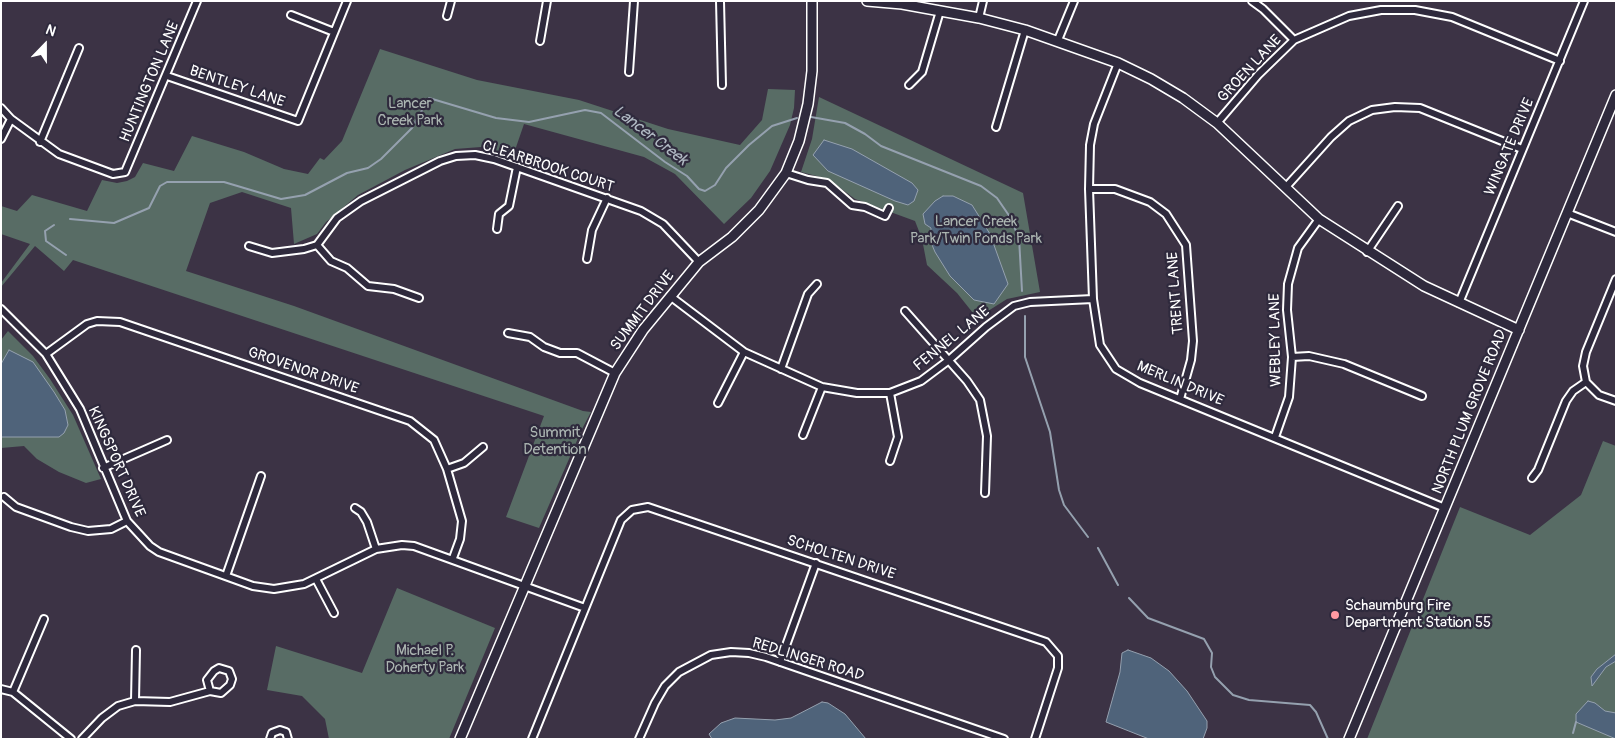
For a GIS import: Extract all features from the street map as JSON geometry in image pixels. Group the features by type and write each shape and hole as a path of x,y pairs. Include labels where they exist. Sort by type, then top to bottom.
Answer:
{"street":[{"name":"HUNTINGTON LANE","path":"40,142 59,154 113,174 126,172 168,76 197,1"},
{"path":"291,15 334,32 347,1"},
{"path":"447,16 451,1"},
{"path":"540,41 547,1"},
{"path":"629,72 634,1"},
{"path":"720,1 722,85"},
{"name":"SUMMIT DRIVE","path":"460,739 615,373 643,330 699,262 732,237 759,210 786,173 799,141 808,104 812,71 812,1"},
{"path":"866,1 902,3 979,18 1025,30 1058,40 1118,63 1151,79 1217,123 1319,219 1367,252 1424,286 1459,304 1519,330"},
{"path":"979,18 983,1"},
{"path":"1058,40 1074,1"},
{"path":"1252,1 1263,9 1294,40"},
{"name":"WINGATE DRIVE","path":"1459,304 1584,1"},
{"name":"GROEN LANE","path":"1217,123 1258,75 1294,40 1349,16 1382,10 1415,10 1452,17 1560,61"},
{"path":"909,85 922,72 940,11"},
{"path":"996,127 1025,30"},
{"name":"BENTLEY LANE","path":"168,76 298,121 334,32"},
{"path":"1,108 40,142 79,48"},
{"name":"MERLIN DRIVE","path":"1118,63 1094,124 1090,145 1089,188 1094,299 1100,345 1116,369 1140,384 1275,437 1445,508"},
{"name":"NORTH PLUM GROVE ROAD","path":"1349,739 1616,95"},
{"path":"1286,187 1331,137 1349,121 1372,110 1394,107 1420,108 1522,149"},
{"path":"1,139 11,118"},
{"name":"CLEARBROOK COURT","path":"317,245 338,218 361,201 440,160 456,156 474,155 517,167 641,211 663,224 699,262"},
{"path":"497,229 499,214 509,206 517,167"},
{"path":"786,173 808,180 827,183 852,205 865,207 885,216 889,208"},
{"name":"TRENT LANE","path":"1089,188 1115,189 1150,202 1166,214 1186,245 1192,340 1191,360 1180,399"},
{"path":"587,260 592,230 606,198"},
{"path":"1367,252 1398,206"},
{"path":"1567,213 1616,232"},
{"name":"WEBLEY LANE","path":"1275,437 1289,397 1292,357 1287,310 1288,284 1298,248 1319,219"},
{"path":"249,246 272,253 304,249 317,245 331,261 347,268 368,286 394,289 419,298"},
{"path":"1616,279 1586,352 1584,366 1586,382 1600,395 1616,401"},
{"path":"781,369 808,294 817,284"},
{"name":"FENNEL LANE","path":"670,296 744,352 822,387 857,393 890,393 921,381 1014,306 1030,302 1094,299"},
{"name":"KINGSPORT DRIVE","path":"1,309 46,354 80,409 127,521 150,546 159,552 253,586 274,589 290,588 316,579 376,549 402,545 414,546 453,558 585,608"},
{"path":"905,312 949,360 980,400 987,436 985,493"},
{"name":"GROVENOR DRIVE","path":"46,354 87,324 105,321 132,325 410,421 434,440 447,469 462,521 460,539 453,558"},
{"path":"508,333 530,337 544,347 560,353 577,354 615,373"},
{"path":"718,403 744,352"},
{"path":"1292,357 1309,356 1344,364 1422,396"},
{"path":"1532,478 1538,470 1566,401 1574,391 1586,382"},
{"path":"804,435 822,387"},
{"path":"890,393 898,437 890,461"},
{"path":"104,468 167,440"},
{"path":"447,469 464,463 483,447"},
{"path":"226,576 261,476"},
{"path":"4,496 16,507 70,527 88,531 111,529 127,521"},
{"name":"SCHOLTEN DRIVE","path":"532,739 621,520 632,510 644,507 657,509 1051,644 1058,656 1058,668 1036,739"},
{"path":"355,508 361,512 367,522 376,549"},
{"path":"780,662 816,564"},
{"path":"316,579 334,613"},
{"path":"13,692 44,619"},
{"path":"135,701 136,650"},
{"name":"REDLINGER ROAD","path":"639,739 665,686 679,672 711,655 731,652 749,652 1004,739"},
{"path":"1,689 13,692 71,739"},
{"path":"82,739 102,718 118,706 135,701 170,702 210,691"},
{"path":"270,739 272,733 280,730 286,732 288,739"}],"green space":[{"name":"Lancer Creek Park","path":"380,49 477,80 579,100 668,129 740,145 762,120 768,89 795,90 794,108 790,125 770,171 751,198 724,224 675,174 644,157 524,124 513,156 481,147 455,149 405,170 358,195 326,222 317,234 294,244 291,208 242,192 210,203 186,271 294,306 583,411 591,412 539,528 506,517 544,416 73,260 64,271 35,246 1,287 1,283 30,244 1,234 1,206 17,211 32,195 87,211 102,180 117,183 127,181 135,177 143,163 174,171 192,136 244,152 284,169 308,174 320,158 324,160 342,141"},
{"name":"Lancer Creek Park/Twin Ponds Park","path":"819,97 1023,193 1040,292 1007,299 977,318 957,293 927,265 922,239 915,221 855,199 828,179 801,172 812,139"},
{"path":"8,331 33,356 73,415 101,479 86,483 59,472 37,459 24,446 1,448 1,340"},
{"path":"1603,441 1616,446 1616,739 1367,739 1460,507 1530,535 1581,495"},
{"name":"Michael P. Doherty Park","path":"397,588 495,628 449,739 329,739 325,719 302,696 267,690 276,646 362,673"}],"water":[{"path":"824,140 852,149 912,183 918,190 914,201 908,205 895,201 828,171 813,155"},
{"path":"943,196 953,196 972,205 990,234 1008,284 994,304 974,300 950,276 935,252 930,240 931,228 925,224 923,214 935,201"},
{"path":"9,350 33,362 65,410 68,425 64,433 59,437 1,437 1,364"},
{"path":"1128,650 1151,658 1169,671 1187,691 1207,721 1207,728 1203,739 1149,739 1106,722 1120,672 1122,653"},
{"path":"1616,654 1616,661 1606,667 1592,686 1591,677 1597,669"},
{"path":"1588,701 1595,703 1605,711 1616,713 1616,739 1576,722 1576,714"},
{"path":"822,702 828,703 845,714 866,739 712,739 709,734 721,723 735,718 775,720 791,718"}],"waterway":[{"name":"Lancer Creek","path":"70,219 114,223 149,208 160,186 167,182 224,182 281,199 305,195 347,173 368,168 381,159 412,128 429,98 496,118 529,122 585,110 601,113 665,162 687,176 699,189 705,191 715,185 726,168 772,126 797,118"},
{"name":"Lancer Creek","path":"811,117 845,123 881,146 981,186 997,198 1010,217 1019,238 1022,291"},
{"path":"54,225 45,231 46,241 66,255"},
{"path":"1025,316 1025,357 1050,432 1059,490 1064,505 1088,537"},
{"path":"1098,548 1118,585"},
{"path":"1129,598 1148,618 1204,639 1212,653 1211,667 1215,677 1233,695 1249,700 1310,705 1316,712 1328,739"},
{"path":"1573,733 1576,722"}],"place":[{"name":"Schaumburg Fire Department Station 55","path":"1335,615"}],"park label":[{"name":"Summit Detention","path":"555,442"}]}
